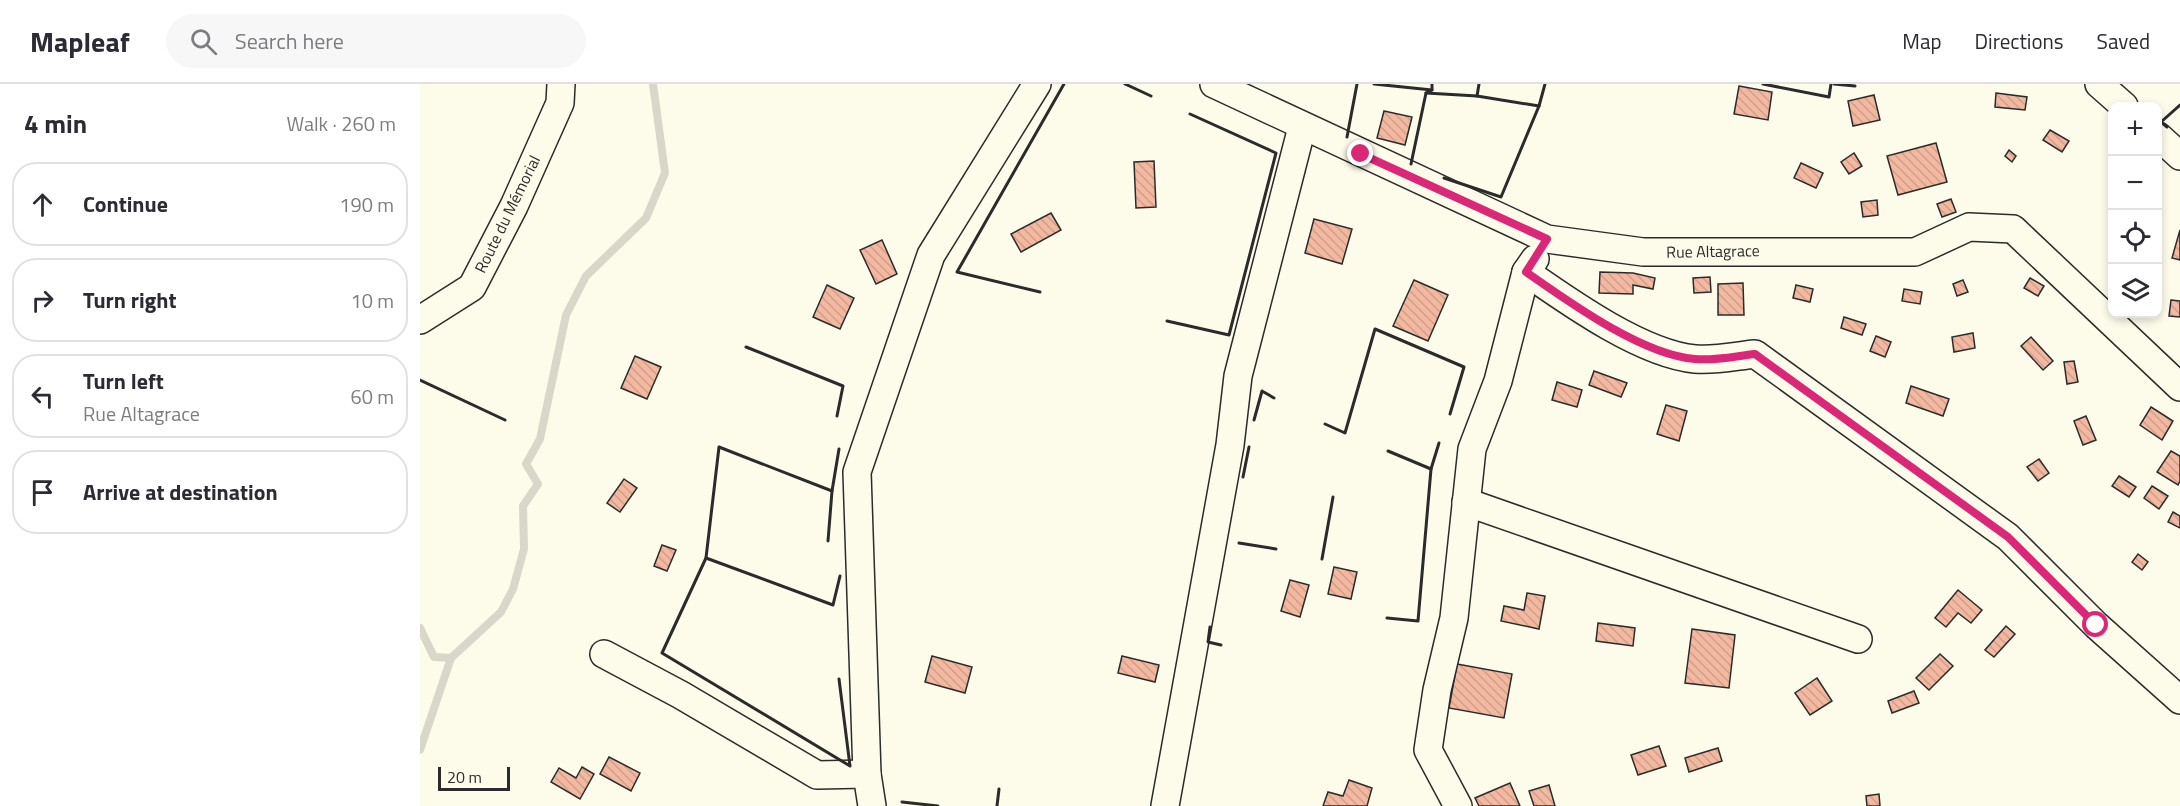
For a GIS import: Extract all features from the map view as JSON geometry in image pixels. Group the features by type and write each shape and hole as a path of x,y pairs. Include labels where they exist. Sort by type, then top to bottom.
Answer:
{"street":[{"name":"Route du Mémorial","path":"420,320 472,287 514,206 560,103 561,84"},
{"path":"872,806 867,774 857,472 931,255 1037,84"},
{"name":"Rue Altagrace","path":"1214,84 1302,127 1547,239 1643,252 1915,252 1970,227 2013,229 2180,387"},
{"path":"2099,84 2119,102"},
{"path":"1165,806 1230,445 1238,376 1302,127"},
{"path":"2162,140 2180,156"},
{"path":"1458,806 1428,750 1437,690 1454,618 1472,449 1498,381 1526,272 1547,239"},
{"path":"1526,272 1590,316 1661,351 1695,359 1755,354 2008,537 2096,625 2180,700"},
{"path":"1466,502 1858,639"},
{"path":"604,654 691,701 817,775 867,774"}],"building":[{"path":"1739,86 1772,92 1768,120 1734,114"},
{"path":"1996,93 2027,97 2025,110 1995,107"},
{"path":"1874,95 1880,120 1853,126 1848,101"},
{"path":"1384,111 1412,117 1405,145 1377,138"},
{"path":"2050,130 2069,141 2062,152 2043,140"},
{"path":"1936,143 1947,182 1898,195 1887,156"},
{"path":"2009,150 2016,156 2012,162 2005,156"},
{"path":"1854,153 1862,166 1849,174 1841,162"},
{"path":"1154,161 1156,207 1136,208 1134,162"},
{"path":"1801,163 1823,173 1816,188 1794,178"},
{"path":"1951,199 1956,212 1942,217 1937,204"},
{"path":"1877,200 1878,215 1863,217 1861,202"},
{"path":"1051,213 1061,230 1021,252 1011,234"},
{"path":"1314,219 1352,229 1342,264 1305,253"},
{"path":"2180,230 2180,260 2172,258"},
{"path":"882,240 897,274 876,284 860,250"},
{"path":"1600,272 1633,273 1655,278 1653,289 1633,285 1633,294 1599,293"},
{"path":"1710,277 1711,292 1694,293 1693,278"},
{"path":"2030,278 2044,286 2038,296 2024,288"},
{"path":"1414,280 1448,295 1428,341 1393,326"},
{"path":"1963,280 1968,292 1957,296 1953,284"},
{"path":"1743,283 1744,315 1718,315 1718,284"},
{"path":"827,285 854,298 840,329 813,317"},
{"path":"1796,285 1813,289 1810,302 1793,298"},
{"path":"1904,289 1922,292 1920,304 1902,301"},
{"path":"2171,300 2180,301 2180,317 2169,316"},
{"path":"1844,317 1866,324 1862,335 1841,328"},
{"path":"1973,333 1975,348 1954,352 1952,337"},
{"path":"1876,336 1891,342 1885,357 1870,351"},
{"path":"2031,337 2053,361 2043,370 2021,346"},
{"path":"635,356 661,367 647,399 621,388"},
{"path":"2074,361 2078,382 2067,384 2064,362"},
{"path":"1594,371 1627,383 1621,397 1589,385"},
{"path":"1557,382 1582,390 1577,407 1552,400"},
{"path":"1911,386 1949,399 1943,416 1906,403"},
{"path":"1666,405 1687,411 1679,441 1657,434"},
{"path":"2151,407 2173,421 2162,440 2140,425"},
{"path":"2086,416 2096,440 2083,445 2074,421"},
{"path":"2171,451 2180,456 2178,485 2157,472"},
{"path":"2039,459 2049,473 2038,481 2027,467"},
{"path":"2119,476 2136,487 2129,497 2112,486"},
{"path":"624,479 637,488 620,512 607,503"},
{"path":"2152,486 2168,496 2159,509 2144,498"},
{"path":"2173,512 2180,516 2180,528 2168,522"},
{"path":"662,545 676,550 667,571 654,566"},
{"path":"2138,554 2148,562 2142,570 2132,562"},
{"path":"1334,567 1357,572 1351,599 1328,594"},
{"path":"1290,580 1309,585 1300,617 1281,611"},
{"path":"1958,590 1982,610 1971,623 1958,613 1946,627 1935,618"},
{"path":"1527,593 1545,596 1539,629 1501,621 1504,606 1524,610"},
{"path":"1598,623 1635,628 1633,646 1596,641"},
{"path":"2006,626 2015,634 1994,657 1985,650"},
{"path":"1692,629 1735,635 1729,688 1685,683"},
{"path":"1940,654 1953,666 1929,690 1916,678"},
{"path":"932,656 972,667 965,693 925,682"},
{"path":"1122,656 1159,665 1155,682 1118,673"},
{"path":"1457,664 1512,674 1504,718 1449,708"},
{"path":"1817,678 1832,701 1810,715 1795,693"},
{"path":"1914,691 1919,703 1892,713 1888,701"},
{"path":"1659,746 1666,766 1638,775 1631,755"},
{"path":"1718,748 1722,761 1689,772 1685,758"},
{"path":"609,757 640,773 631,791 600,774"},
{"path":"582,767 594,774 580,799 551,782 559,768 576,778"},
{"path":"1349,780 1372,788 1367,806 1323,806 1328,792 1343,796"},
{"path":"1510,783 1520,806 1479,806 1475,798"},
{"path":"1549,785 1555,806 1534,806 1529,791"},
{"path":"1879,794 1880,806 1867,806 1866,796"}],"waterway":[{"path":"420,628 434,657 451,658 501,612 513,589 524,549 523,506 538,484 526,464 540,439 566,315 586,276 646,218 665,173 653,84"},
{"path":"420,750 451,658"}],"wall":[{"path":"1040,292 957,272 1064,84"},
{"path":"1125,84 1151,96"},
{"path":"1347,137 1357,84"},
{"path":"1374,84 1432,90"},
{"path":"1432,84 1432,90 1426,93 1477,96"},
{"path":"1479,84 1477,96 1539,106 1545,84"},
{"path":"1763,84 1829,97 1831,84"},
{"path":"1834,84 1855,86"},
{"path":"1411,164 1426,93"},
{"path":"2167,127 2161,122 2180,105"},
{"path":"1444,178 1501,197 1539,106"},
{"path":"1167,321 1229,335 1276,153 1190,114"},
{"path":"1325,424 1345,433 1375,329 1464,367 1450,414"},
{"path":"746,347 843,386 837,416"},
{"path":"420,380 505,420"},
{"path":"1254,420 1262,391 1274,398"},
{"path":"1388,451 1431,469 1439,443"},
{"path":"706,558 719,447 832,491 828,541"},
{"path":"1243,477 1249,447"},
{"path":"832,491 839,449"},
{"path":"1387,618 1418,621 1431,469"},
{"path":"1322,559 1333,497"},
{"path":"1239,543 1276,549"},
{"path":"839,679 850,766 662,653 706,558 833,605 840,576"},
{"path":"1210,627 1208,642 1221,645"},
{"path":"997,806 999,789"},
{"path":"902,802 938,806"}],"route":[{"path":"1361,154 1547,239 1526,272 1590,316 1661,351 1695,359 1755,354 2008,537 2096,625"}]}
